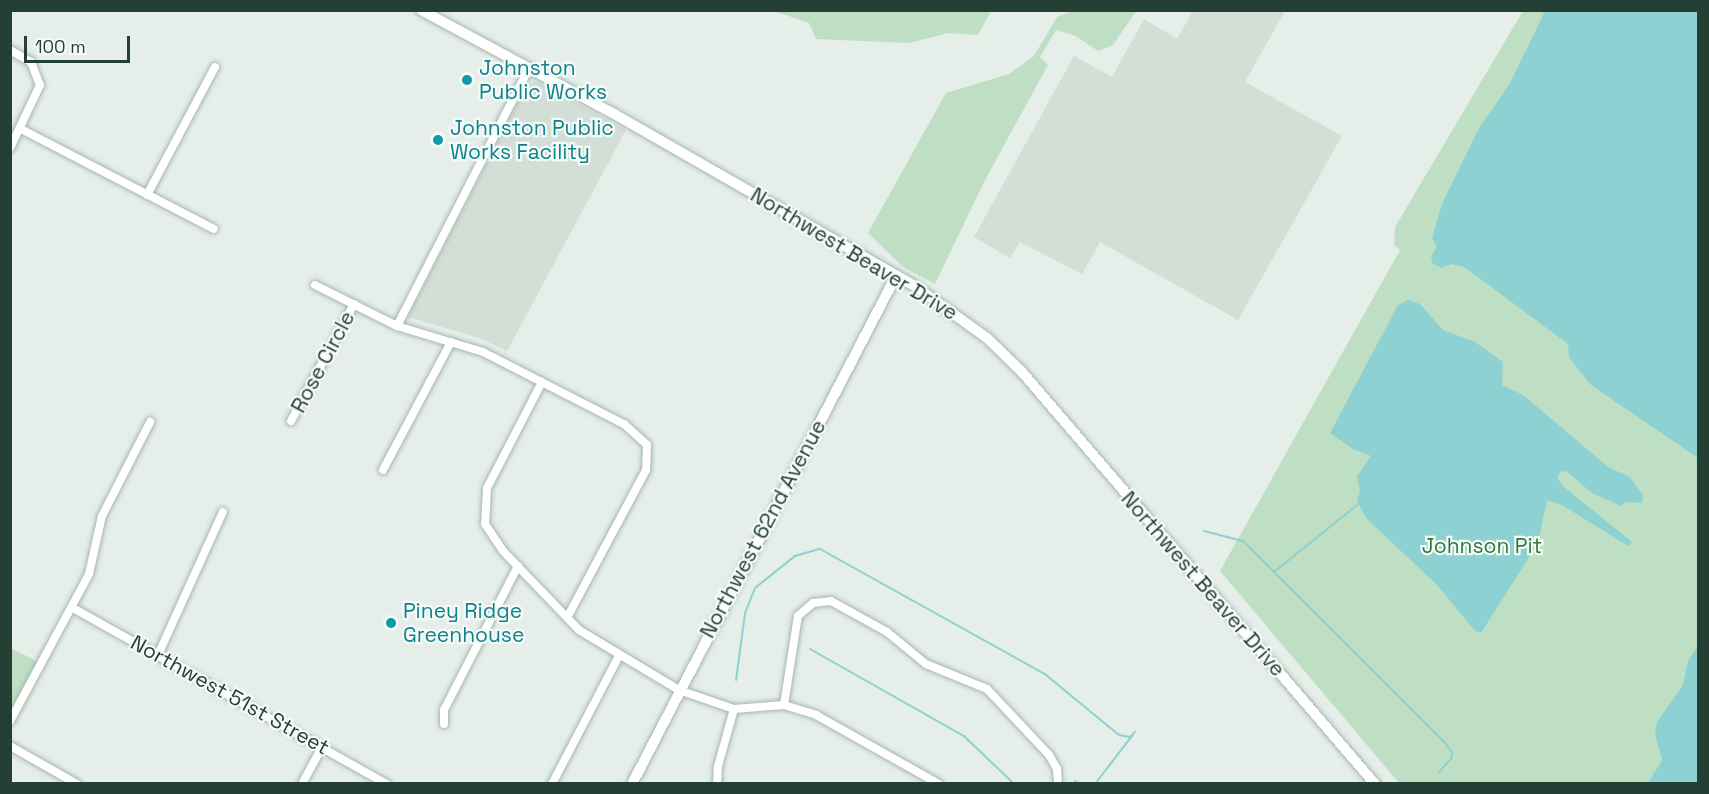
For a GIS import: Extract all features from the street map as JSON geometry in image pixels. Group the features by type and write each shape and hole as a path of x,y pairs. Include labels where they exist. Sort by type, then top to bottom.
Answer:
{"main road":[{"name":"Northwest Beaver Drive","path":"421,10 529,68 896,276 953,311 1022,372 1375,783"},
{"name":"Northwest 62nd Avenue","path":"632,783 896,276"}],"street":[{"path":"10,50 35,67 40,85 10,148"},
{"path":"147,195 215,67"},
{"path":"397,326 529,68"},
{"path":"21,129 214,229"},
{"path":"315,285 397,326 483,352 624,424 647,445 649,457 646,470 568,616"},
{"name":"Rose Circle","path":"291,421 354,304"},
{"path":"383,470 452,342"},
{"path":"542,382 484,499 485,524 491,537 589,639 679,690 734,709 784,705 851,732 939,783"},
{"path":"10,721 73,608 89,574 102,516 150,422"},
{"path":"158,655 223,512"},
{"path":"444,724 444,710 518,566"},
{"path":"784,705 798,616 813,603 831,601 887,632 926,664 987,689 1049,755 1057,770 1058,783"},
{"name":"Northwest 51st Street","path":"73,608 387,783"},
{"path":"552,783 619,656"},
{"path":"717,783 718,766 734,709"},
{"path":"10,746 77,783"},
{"path":"302,783 322,747"}],"shaded area":[{"path":"1193,11 1285,11 1245,82 1342,136 1238,320 1100,242 1082,274 1020,242 1010,258 974,237 1074,56 1112,77 1144,19 1177,39"},
{"path":"536,81 626,130 507,351 479,338 408,317 527,85"}],"green space":[{"path":"774,11 991,11 978,35 948,33 909,43 816,39 809,23"},
{"path":"1072,11 1136,11 1113,45 1098,51 1076,36 1056,30 1040,57 1048,65 984,182 935,284 903,267 868,233 946,93 1009,74 1034,56 1057,17"},
{"name":"Johnson Pit","path":"1523,11 1698,11 1698,783 1399,783 1220,571 1400,250 1394,245 1395,227"},
{"path":"11,648 38,662 11,714"}],"water":[{"path":"1545,11 1698,11 1698,458 1591,385 1569,358 1568,344 1478,277 1464,267 1451,264 1442,268 1433,264 1431,257 1437,246 1432,238 1442,204 1479,128 1509,85"},
{"path":"1408,300 1420,304 1443,330 1475,342 1503,362 1502,385 1523,395 1608,467 1630,477 1643,495 1642,503 1626,502 1621,506 1592,493 1566,471 1561,472 1557,478 1564,487 1632,542 1628,546 1562,505 1547,500 1538,543 1481,633 1475,631 1437,585 1366,518 1357,501 1360,491 1357,476 1371,456 1353,449 1330,433 1398,305"},
{"path":"1698,645 1698,783 1648,783 1662,760 1655,734 1657,722 1683,685 1688,661"}],"waterway":[{"path":"1274,572 1357,505"},
{"path":"1204,531 1243,541 1444,742 1452,752 1451,759 1439,772"},
{"path":"736,680 745,613 755,588 795,556 820,549 1046,675 1119,735 1130,737 1135,732"},
{"path":"810,649 964,736 1014,784"},
{"path":"1095,784 1132,736"},
{"path":"1075,781 1079,784"}],"place":[{"name":"Johnston Public Works","path":"467,80"},
{"name":"Johnston Public Works Facility","path":"438,140"},
{"name":"Piney Ridge Greenhouse","path":"391,623"}]}
